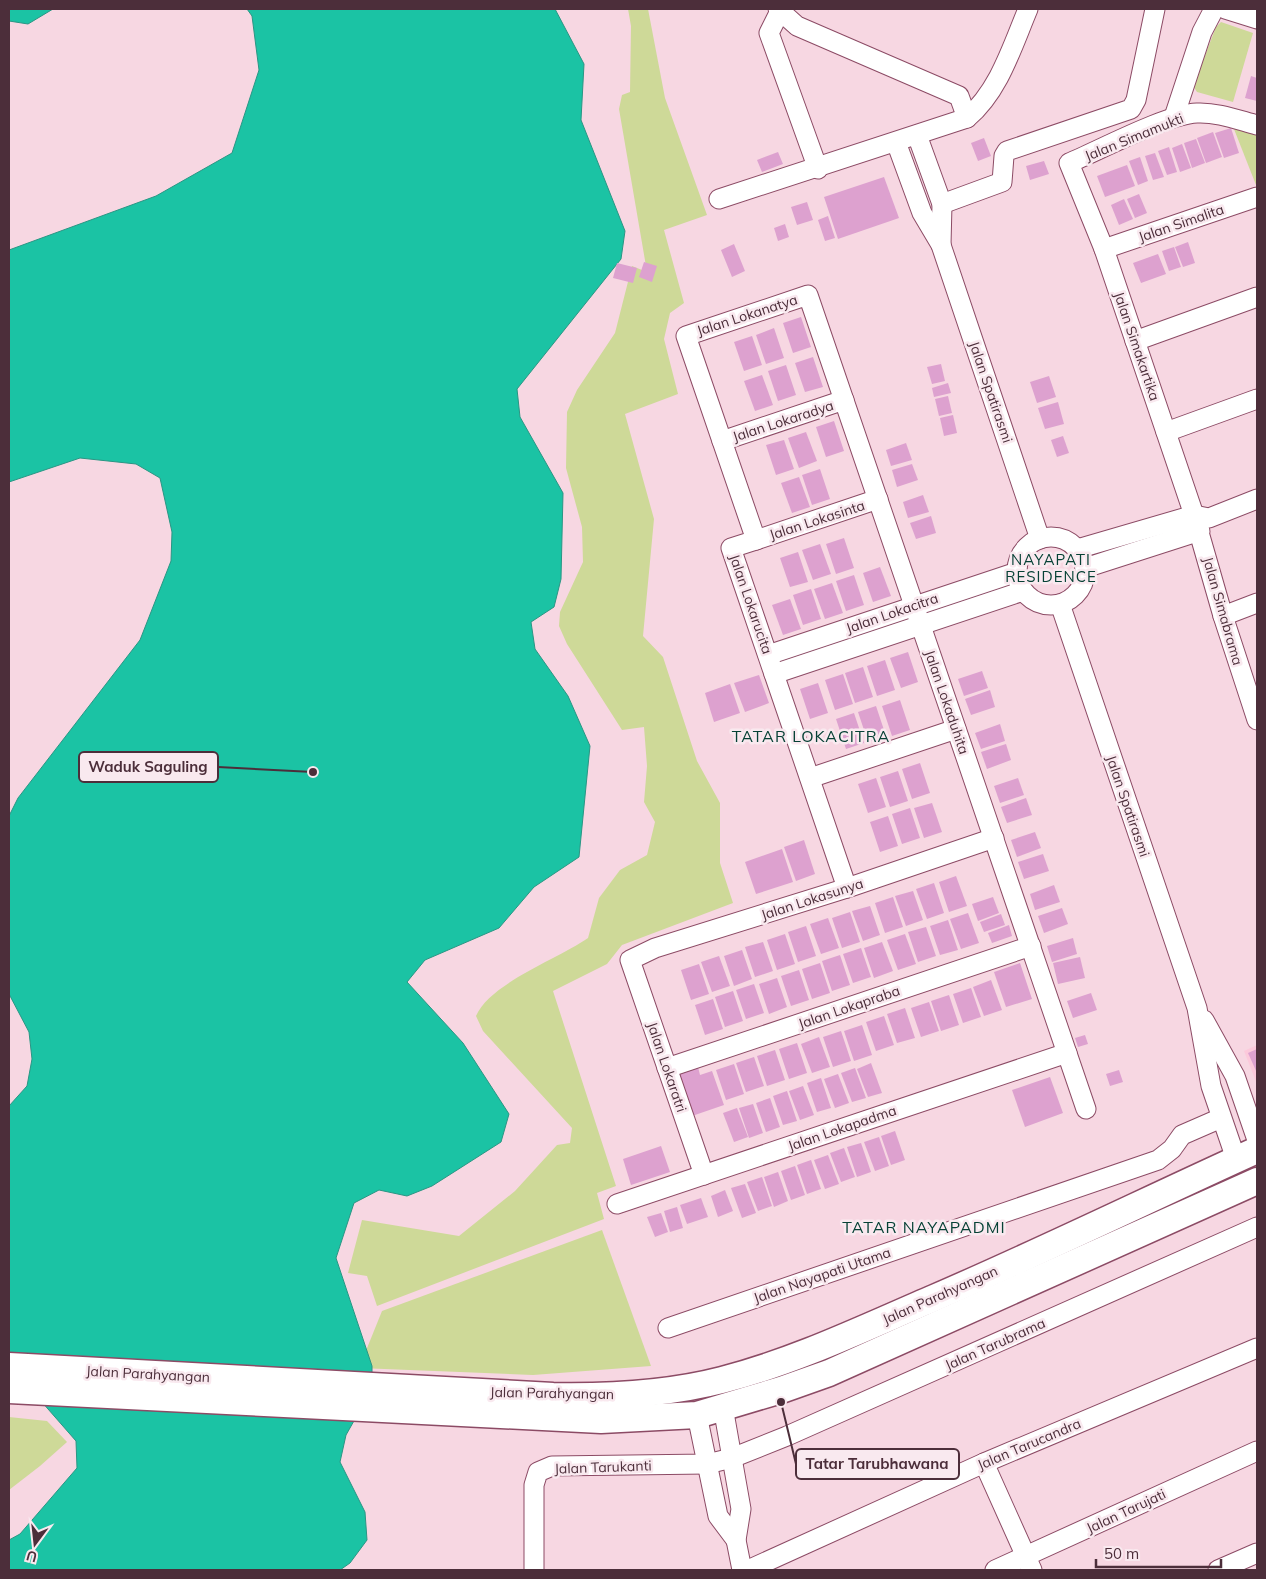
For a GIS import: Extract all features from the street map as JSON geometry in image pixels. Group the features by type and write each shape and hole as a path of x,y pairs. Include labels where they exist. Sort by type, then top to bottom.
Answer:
{"main road":[{"name":"Jalan Parahyangan","path":"9,1390 553,1408 604,1396 685,1388 768,1367 824,1346 960,1287 1247,1154"},
{"name":"Jalan Parahyangan","path":"9,1366 553,1408 632,1419 697,1414 829,1373 1257,1181"},
{"path":"960,1287 972,1310"}],"street":[{"path":"719,199 818,169 967,118 980,106 993,89 1028,9"},
{"path":"942,204 1002,182 1004,156 1007,151 1132,108 1136,100 1155,9"},
{"path":"1174,117 1202,32 1214,9"},
{"path":"1225,9 1257,19"},
{"path":"818,169 769,33 779,10 797,26 959,96 967,118"},
{"name":"Jalan Simamukti","path":"1069,163 1174,117 1197,113 1222,116 1257,125"},
{"name":"Jalan Spatirasmi","path":"917,135 942,204 941,245"},
{"name":"Jalan Spatirasmi","path":"896,142 922,213 941,245 1040,539"},
{"name":"Jalan Simakartika","path":"1069,163 1104,249 1166,432 1201,521"},
{"name":"Jalan Simalita","path":"1104,249 1257,197"},
{"name":"Jalan Lokanatya","path":"686,336 808,295"},
{"name":"Jalan Lokaduhita","path":"808,295 1086,1109"},
{"path":"1135,341 1257,297"},
{"name":"Jalan Lokarucita","path":"686,336 756,540 731,548 847,888"},
{"path":"1166,432 1257,399"},
{"name":"Jalan Lokaradya","path":"722,441 844,400"},
{"name":"Jalan Lokasinta","path":"756,540 878,499"},
{"path":"1085,568 1257,500"},
{"path":"1077,549 1201,521"},
{"name":"Jalan Simabrama","path":"1201,521 1223,616 1255,710"},
{"path":"1060,538 1077,549 1085,568 1082,586 1069,600 1060,604 1049,605 1039,603 1023,591 1017,572 1021,555 1026,548 1040,539 1060,538"},
{"name":"Jalan Lokacitra","path":"768,655 1017,572"},
{"name":"Jalan Lokacitra","path":"774,674 1023,591"},
{"path":"1223,616 1257,603"},
{"name":"Jalan Spatirasmi","path":"1060,604 1197,1008 1211,1086 1221,1118 1247,1154"},
{"path":"810,778 956,729"},
{"name":"Jalan Lokasunya","path":"630,960 655,948 847,888 994,838"},
{"name":"Jalan Lokapraba","path":"667,1068 1031,946"},
{"name":"Jalan Lokaratri","path":"630,960 704,1175"},
{"name":"Jalan Spatirasmi","path":"1197,1008 1235,1076 1257,1140"},
{"name":"Jalan Lokapadma","path":"617,1204 1067,1053"},
{"name":"Jalan Nayapati Utama","path":"668,1328 1158,1160 1172,1149 1182,1135 1221,1118"},
{"name":"Jalan Tarubrama","path":"707,1464 732,1458 787,1436 1257,1227"},
{"name":"Jalan Tarucandra","path":"748,1570 984,1463 1257,1349"},
{"path":"723,1407 741,1509 736,1540 742,1570"},
{"path":"697,1414 718,1516 736,1540"},
{"name":"Jalan Tarujati","path":"994,1570 1029,1564 1257,1450"},
{"path":"984,1463 1029,1564"},
{"name":"Jalan Tarukanti","path":"534,1570 534,1485 538,1472 552,1466 707,1464"},
{"path":"1218,1570 1257,1553"}],"shaded area":[{"path":"9,9 53,9 28,24 9,21"},
{"path":"247,9 555,9 584,64 581,120 625,231 621,259 517,389 520,417 563,493 561,579 554,607 531,622 535,649 568,696 590,746 579,857 534,887 499,928 425,960 407,982 463,1043 509,1114 501,1142 432,1186 407,1196 379,1190 354,1203 336,1258 372,1366 372,1389 346,1435 340,1462 365,1512 367,1540 350,1563 340,1570 9,1570 9,1540 20,1534 77,1468 76,1441 20,1377 9,1352 9,1106 27,1086 32,1059 29,1032 9,994 9,816 18,798 140,640 171,561 172,532 160,478 136,464 80,458 9,482 9,250 156,196 232,153 259,70 252,16"},
{"path":"628,9 648,9 665,98 707,215 664,230 684,303 670,313 664,339 678,394 625,414 654,519 643,636 663,657 697,761 720,803 720,863 733,903 622,945 607,964 553,991 616,1186 597,1193 604,1219 377,1306 367,1276 348,1273 362,1220 459,1236 515,1191 557,1145 570,1143 572,1128 483,1031 476,1016 495,993 510,982 588,938 599,898 620,870 647,855 655,822 644,802 647,766 644,727 622,730 567,644 559,626 560,612 583,562 582,527 566,468 567,412 577,390 615,333 632,266 647,272 619,109 622,95 630,92 631,26"},
{"path":"1221,22 1253,33 1233,102 1197,92 1193,86 1216,27"},
{"path":"1232,124 1257,134 1257,185 1256,185"},
{"path":"1257,1045 1257,1084 1244,1051"},
{"path":"602,1230 651,1366 533,1375 359,1368 382,1311"},
{"path":"9,1417 47,1421 67,1442 9,1490"}],"building":[{"path":"1251,76 1257,78 1257,101 1245,98"},
{"path":"1231,128 1239,153 1224,158 1215,133"},
{"path":"1213,132 1222,157 1206,163 1197,138"},
{"path":"984,138 991,156 978,161 971,143"},
{"path":"1196,139 1205,163 1192,168 1184,143"},
{"path":"1182,144 1191,168 1180,172 1172,148"},
{"path":"1169,147 1177,172 1167,175 1158,151"},
{"path":"778,152 783,164 762,172 757,160"},
{"path":"1155,153 1164,177 1153,180 1145,156"},
{"path":"1140,157 1148,181 1138,185 1129,161"},
{"path":"1044,161 1049,174 1030,180 1026,166"},
{"path":"1127,165 1135,186 1105,197 1097,176"},
{"path":"884,177 899,218 838,239 824,197"},
{"path":"1139,194 1147,213 1135,218 1127,199"},
{"path":"1124,199 1133,219 1119,225 1111,205"},
{"path":"807,202 813,220 797,225 791,207"},
{"path":"828,216 835,238 825,241 818,220"},
{"path":"785,224 789,237 778,241 774,228"},
{"path":"1188,242 1195,263 1183,267 1175,247"},
{"path":"734,244 745,271 732,277 721,250"},
{"path":"1174,247 1181,267 1169,271 1162,251"},
{"path":"1158,254 1166,274 1141,283 1133,263"},
{"path":"644,262 657,266 652,282 639,277"},
{"path":"617,263 637,268 633,283 613,278"},
{"path":"801,317 811,347 793,353 783,323"},
{"path":"774,328 784,358 766,364 756,335"},
{"path":"752,336 762,365 744,371 734,342"},
{"path":"813,357 823,387 805,392 795,363"},
{"path":"941,364 945,381 932,384 927,367"},
{"path":"786,365 796,395 778,401 768,371"},
{"path":"762,375 773,405 755,411 744,381"},
{"path":"1049,376 1056,397 1037,403 1030,382"},
{"path":"948,383 951,393 934,397 932,388"},
{"path":"948,396 952,413 939,416 935,399"},
{"path":"1058,402 1064,424 1045,429 1038,408"},
{"path":"953,415 957,433 944,436 940,418"},
{"path":"834,421 844,451 826,457 816,427"},
{"path":"806,432 817,461 799,468 788,438"},
{"path":"1063,436 1069,453 1057,457 1051,440"},
{"path":"784,440 794,469 776,475 766,445"},
{"path":"906,443 912,460 891,466 886,450"},
{"path":"912,464 918,480 897,487 892,470"},
{"path":"820,469 830,499 812,505 802,475"},
{"path":"799,477 810,507 792,513 781,483"},
{"path":"923,495 929,512 908,518 903,502"},
{"path":"931,516 936,533 916,539 910,523"},
{"path":"844,538 854,568 836,574 826,544"},
{"path":"820,544 831,574 813,580 802,550"},
{"path":"798,552 808,582 790,587 780,558"},
{"path":"880,567 891,596 873,602 863,573"},
{"path":"854,575 864,605 846,611 836,581"},
{"path":"832,583 843,613 825,619 814,589"},
{"path":"811,589 821,619 803,625 793,595"},
{"path":"790,599 801,629 783,635 772,605"},
{"path":"908,652 918,682 901,688 890,658"},
{"path":"885,660 895,690 877,696 867,666"},
{"path":"863,667 873,697 855,703 845,673"},
{"path":"982,671 988,688 964,696 958,679"},
{"path":"843,674 853,704 835,710 825,680"},
{"path":"759,675 769,703 745,712 734,683"},
{"path":"818,683 828,713 810,719 800,689"},
{"path":"730,684 740,713 714,722 705,693"},
{"path":"990,690 995,707 971,715 965,699"},
{"path":"900,700 910,730 892,736 882,706"},
{"path":"876,706 886,736 868,742 858,712"},
{"path":"854,713 864,743 846,749 836,719"},
{"path":"1000,724 1005,741 981,749 975,733"},
{"path":"1006,744 1011,760 987,769 981,752"},
{"path":"920,763 930,793 912,799 902,769"},
{"path":"898,771 908,801 890,807 880,777"},
{"path":"876,778 886,807 868,813 858,784"},
{"path":"1018,778 1024,795 1000,803 994,786"},
{"path":"1026,798 1032,815 1007,823 1001,807"},
{"path":"932,803 942,832 924,838 914,808"},
{"path":"910,808 920,838 902,844 892,814"},
{"path":"888,816 898,846 880,852 870,822"},
{"path":"1035,832 1041,848 1017,857 1011,840"},
{"path":"804,840 815,874 796,881 784,847"},
{"path":"782,849 793,882 756,894 745,862"},
{"path":"1043,854 1049,871 1024,879 1018,862"},
{"path":"956,876 967,906 949,912 939,882"},
{"path":"934,883 944,913 927,919 916,889"},
{"path":"1054,885 1060,902 1035,910 1030,894"},
{"path":"913,891 923,920 906,926 895,896"},
{"path":"893,897 903,927 885,933 875,903"},
{"path":"993,897 999,913 978,921 972,904"},
{"path":"870,906 880,935 863,941 852,911"},
{"path":"1062,908 1068,924 1044,933 1038,916"},
{"path":"850,912 860,942 842,948 832,918"},
{"path":"968,913 979,943 961,949 950,919"},
{"path":"1001,914 1005,925 984,932 980,922"},
{"path":"828,918 839,948 821,954 810,924"},
{"path":"948,920 958,950 940,955 930,926"},
{"path":"1009,925 1012,936 992,943 988,933"},
{"path":"806,926 816,956 798,962 788,932"},
{"path":"926,927 936,956 918,962 908,932"},
{"path":"785,934 795,964 777,970 767,940"},
{"path":"905,934 916,964 898,970 887,940"},
{"path":"1073,938 1077,954 1052,962 1047,946"},
{"path":"763,942 773,971 755,977 745,947"},
{"path":"882,942 893,971 874,978 864,948"},
{"path":"861,948 871,977 853,983 843,954"},
{"path":"742,950 752,979 734,986 724,956"},
{"path":"840,955 850,985 832,991 822,961"},
{"path":"719,956 730,986 712,992 701,962"},
{"path":"1080,957 1085,978 1058,984 1053,963"},
{"path":"820,963 830,993 812,999 802,969"},
{"path":"1020,963 1032,999 1006,1007 994,972"},
{"path":"699,964 709,994 691,1000 681,970"},
{"path":"799,970 809,1000 791,1006 781,976"},
{"path":"777,978 787,1007 769,1014 759,984"},
{"path":"991,980 1002,1010 984,1016 973,987"},
{"path":"754,984 764,1013 746,1019 736,990"},
{"path":"971,988 981,1017 963,1023 953,994"},
{"path":"733,991 743,1021 725,1027 715,997"},
{"path":"1091,993 1097,1010 1073,1018 1067,1001"},
{"path":"949,995 959,1025 941,1031 931,1001"},
{"path":"713,999 723,1029 705,1035 695,1005"},
{"path":"929,1002 939,1031 921,1037 911,1008"},
{"path":"905,1008 915,1038 897,1043 887,1014"},
{"path":"884,1016 894,1045 876,1051 866,1022"},
{"path":"862,1025 872,1055 854,1061 844,1031"},
{"path":"841,1031 851,1061 833,1067 823,1037"},
{"path":"1085,1035 1088,1044 1078,1047 1075,1038"},
{"path":"819,1037 830,1067 812,1073 801,1044"},
{"path":"797,1043 807,1073 789,1079 779,1049"},
{"path":"1257,1049 1257,1073 1248,1053"},
{"path":"775,1050 785,1080 767,1086 757,1056"},
{"path":"754,1057 764,1086 746,1092 736,1063"},
{"path":"871,1063 882,1093 868,1097 857,1069"},
{"path":"734,1064 744,1094 726,1100 716,1070"},
{"path":"698,1067 700,1075 712,1071 724,1105 692,1116 677,1074"},
{"path":"855,1068 866,1098 852,1102 841,1073"},
{"path":"1119,1070 1123,1082 1110,1086 1106,1074"},
{"path":"838,1074 849,1103 835,1108 824,1079"},
{"path":"1050,1077 1063,1113 1025,1127 1012,1090"},
{"path":"821,1078 831,1108 817,1112 807,1083"},
{"path":"803,1086 814,1115 800,1120 789,1091"},
{"path":"787,1091 797,1121 783,1125 773,1096"},
{"path":"770,1098 780,1127 766,1132 756,1103"},
{"path":"753,1104 763,1133 749,1138 739,1108"},
{"path":"737,1108 748,1137 734,1142 723,1113"},
{"path":"895,1131 905,1160 891,1165 881,1136"},
{"path":"879,1137 889,1166 875,1171 864,1142"},
{"path":"861,1143 871,1172 857,1177 847,1147"},
{"path":"661,1146 670,1172 631,1185 623,1159"},
{"path":"844,1148 855,1177 841,1182 830,1153"},
{"path":"828,1155 839,1184 825,1189 814,1160"},
{"path":"811,1160 821,1189 807,1194 797,1165"},
{"path":"795,1166 805,1195 791,1200 781,1171"},
{"path":"778,1172 788,1201 774,1207 764,1177"},
{"path":"762,1177 772,1206 758,1211 747,1182"},
{"path":"745,1184 756,1213 742,1218 731,1188"},
{"path":"725,1190 733,1211 718,1217 711,1196"},
{"path":"701,1198 708,1217 687,1224 680,1205"},
{"path":"677,1207 683,1228 670,1232 664,1211"},
{"path":"661,1213 668,1232 655,1237 647,1217"}],"place":[{"name":"Waduk Saguling","path":"313,772"},
{"name":"Tatar Tarubhawana","path":"781,1402"}],"district":[{"name":"NAYAPATI RESIDENCE","path":"1051,568"},
{"name":"TATAR LOKACITRA","path":"811,736"},
{"name":"TATAR NAYAPADMI","path":"924,1227"}]}
